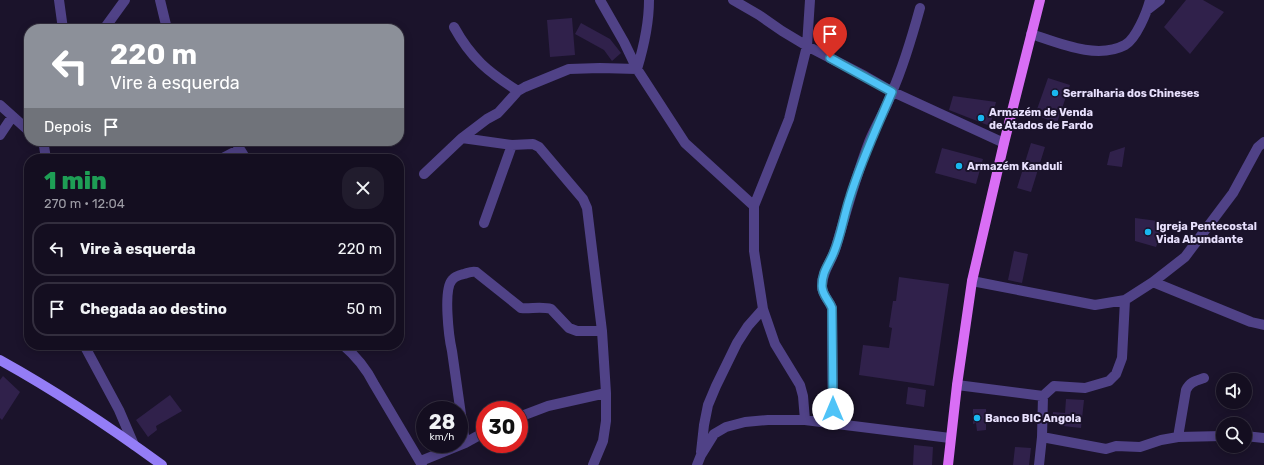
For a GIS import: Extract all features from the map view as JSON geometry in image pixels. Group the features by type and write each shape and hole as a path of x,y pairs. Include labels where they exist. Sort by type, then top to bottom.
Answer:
{"main road":[{"path":"948,465 950,438 972,280 1004,143 1040,0"},
{"path":"0,360 24,373 79,408 162,465"}],"street":[{"path":"59,0 62,24"},
{"path":"108,24 126,0"},
{"path":"160,0 165,24"},
{"path":"600,0 624,42 637,69 685,143 754,206"},
{"path":"637,69 644,47 649,15 649,0"},
{"path":"733,0 759,14 782,31 807,46 865,76 892,92 1004,143"},
{"path":"805,420 803,396 800,385 775,344 762,309 754,251 754,206 789,119 807,46 810,0"},
{"path":"1031,34 1086,51 1107,51 1126,45 1137,31 1149,5 1160,0"},
{"path":"833,423 832,308 822,288 823,277 828,262 834,253 850,197 869,142 892,92 910,43 920,8"},
{"path":"454,27 462,42 476,60 495,76 518,91"},
{"path":"424,174 462,138 487,119 498,113 518,91 525,87 569,69 637,69"},
{"path":"0,105 12,117 24,125"},
{"path":"0,135 12,117"},
{"path":"462,138 512,145 533,144 539,147 583,199 587,208 602,331 606,393 606,421 603,441 593,465"},
{"path":"972,280 1095,304 1125,300 1153,282 1186,257 1233,193 1258,147 1264,142"},
{"path":"484,223 512,145"},
{"path":"227,154 236,146"},
{"path":"459,401 448,324 450,284 456,277 469,272 476,272 521,308 551,309 569,328 577,331 602,331"},
{"path":"1153,282 1251,322 1264,325"},
{"path":"1039,465 1042,437 1043,396 1054,386 1085,388 1109,381 1116,374 1122,358 1125,300"},
{"path":"701,455 708,405 737,343 748,326 762,309"},
{"path":"87,350 119,410 134,445"},
{"path":"349,350 356,356 368,372 422,463 444,453"},
{"path":"1178,436 1186,390 1193,381 1204,378"},
{"path":"957,385 1043,396"},
{"path":"528,414 548,406 606,393"},
{"path":"697,465 701,455 714,434 726,427 745,422 768,420 805,420 950,438"},
{"path":"1042,437 1106,449 1116,446 1140,448 1161,440 1178,436 1216,436"},
{"path":"1252,437 1264,438"}],"building":[{"path":"1186,0 1203,0 1224,12 1190,54 1164,27"},
{"path":"572,18 575,55 550,57 547,20"},
{"path":"581,23 610,39 621,53 612,61 604,50 575,34"},
{"path":"1048,78 1070,85 1057,123 1035,115"},
{"name":"Armazém de Venda de Atados de Fardo","path":"953,96 996,102 990,126 949,110"},
{"path":"1031,143 1045,147 1031,192 1017,188"},
{"path":"1125,147 1122,167 1107,165 1110,152"},
{"name":"Armazém Kanduli","path":"942,148 983,159 976,184 935,173"},
{"name":"Igreja Pentecostal Vida Abundante","path":"1135,218 1165,222 1156,247 1135,241"},
{"path":"1014,251 1028,254 1022,283 1008,280"},
{"path":"899,277 949,284 934,386 859,375 863,345 889,348 892,328 889,327 893,301 896,301"},
{"path":"3,376 20,392 2,420 0,418 0,380"},
{"path":"908,387 926,390 924,407 906,404"},
{"path":"170,395 182,411 156,426 157,430 148,437 136,420"},
{"path":"1066,399 1084,400 1081,428 1063,426 1063,423 1052,422 1053,412 1065,413"},
{"path":"973,409 986,409 986,430 977,431 976,423 973,424"},
{"path":"914,445 933,447 932,465 913,465"},
{"path":"1015,447 1031,448 1029,465 1013,465"}],"place":[{"name":"Serralharia dos Chineses","path":"1055,93"},
{"name":"Armazém de Venda de Atados de Fardo","path":"981,118"},
{"name":"Armazém Kanduli","path":"959,166"},
{"name":"Igreja Pentecostal Vida Abundante","path":"1148,232"},
{"name":"Banco BIC Angola","path":"977,418"}],"route":[{"path":"830,58 892,92 869,142 850,197 834,253 828,262 823,277 822,288 832,308 833,409"}]}
